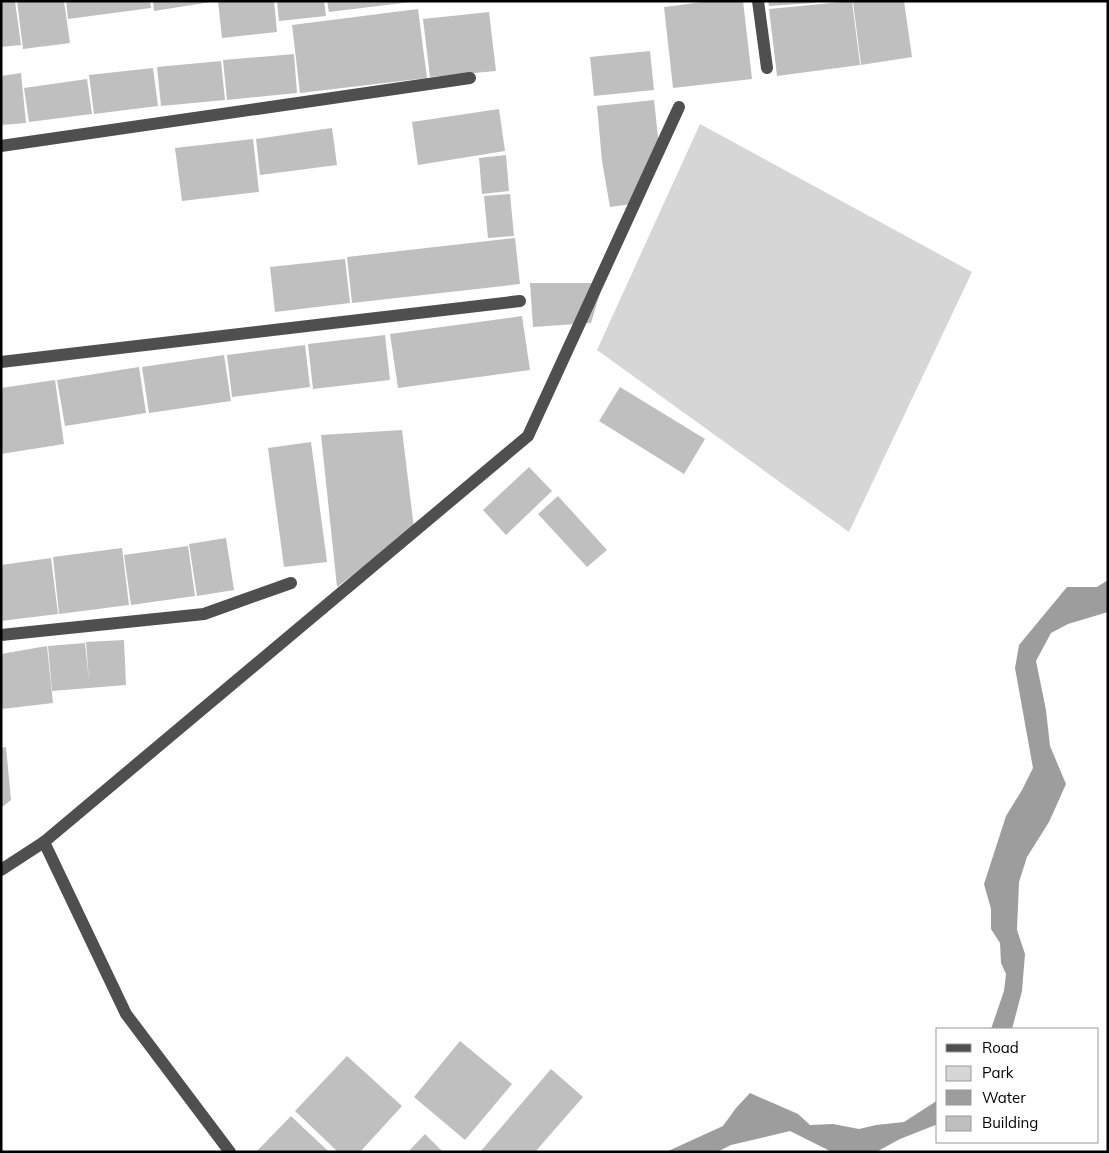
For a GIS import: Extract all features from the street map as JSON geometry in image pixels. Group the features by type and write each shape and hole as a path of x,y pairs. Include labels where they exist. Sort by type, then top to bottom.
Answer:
{"street":[{"path":"758,1 767,68"},
{"path":"1,146 470,78"},
{"path":"1,870 44,842 528,436 679,107"},
{"path":"1,362 520,301"},
{"path":"1,635 204,614 291,583"},
{"path":"44,842 126,1014 230,1152"}],"green space":[{"path":"700,124 972,272 849,532 597,350"}],"water":[{"path":"1108,580 1108,612 1068,624 1051,633 1036,661 1046,710 1050,746 1066,784 1049,822 1027,857 1019,882 1017,930 1025,954 1022,991 1012,1028 991,1028 1004,991 1006,974 1001,963 1000,943 991,929 991,909 984,884 1006,816 1033,768 1015,668 1019,645 1067,587 1097,587"},
{"path":"750,1093 798,1114 810,1125 833,1124 859,1129 904,1122 936,1101 936,1125 900,1139 876,1152 832,1152 790,1131 731,1145 717,1152 666,1152 723,1126"}],"building":[{"path":"1,1 15,1 21,45 1,47"},
{"path":"17,1 64,1 70,43 23,49"},
{"path":"66,1 150,1 151,8 68,19"},
{"path":"153,1 211,1 211,2 154,11"},
{"path":"218,1 274,1 277,32 222,38"},
{"path":"277,1 324,1 326,16 279,21"},
{"path":"327,1 411,1 411,2 329,12"},
{"path":"710,1 743,1 752,79 673,88 664,7"},
{"path":"768,1 815,1 815,3 769,6"},
{"path":"852,1 860,65 777,76 769,9"},
{"path":"904,1 912,57 861,65 853,2"},
{"path":"418,9 427,78 300,93 292,25"},
{"path":"489,12 496,71 430,77 423,19"},
{"path":"650,51 654,90 594,96 590,57"},
{"path":"294,54 297,93 227,100 223,60"},
{"path":"221,61 225,100 161,106 157,67"},
{"path":"153,68 158,106 94,114 89,75"},
{"path":"21,73 26,123 1,125 1,76"},
{"path":"87,79 92,114 29,122 24,88"},
{"path":"654,100 660,155 639,203 610,207 602,161 597,106"},
{"path":"499,109 505,151 418,165 412,122"},
{"path":"332,128 337,165 260,175 256,139"},
{"path":"253,139 259,192 182,201 175,148"},
{"path":"506,155 509,191 482,194 479,158"},
{"path":"510,194 514,236 488,238 484,196"},
{"path":"515,238 520,284 352,303 347,257"},
{"path":"345,259 350,303 275,312 270,267"},
{"path":"530,283 603,283 591,323 533,327"},
{"path":"522,316 530,370 398,388 390,334"},
{"path":"385,335 390,380 313,389 308,344"},
{"path":"305,345 310,387 232,397 227,355"},
{"path":"224,355 231,401 149,413 142,367"},
{"path":"139,367 146,413 65,426 57,380"},
{"path":"55,380 64,444 1,454 1,388"},
{"path":"620,387 705,439 684,474 599,421"},
{"path":"402,430 414,528 337,587 321,435"},
{"path":"311,442 327,562 284,567 268,448"},
{"path":"529,467 552,491 506,535 483,510"},
{"path":"558,496 607,550 587,567 538,514"},
{"path":"226,538 234,590 197,596 189,544"},
{"path":"188,546 195,596 131,605 124,555"},
{"path":"122,548 129,605 59,614 53,557"},
{"path":"51,558 58,614 1,621 1,565"},
{"path":"124,640 126,685 52,691 48,646 85,643 89,681 86,642"},
{"path":"47,646 53,703 2,709 1,654"},
{"path":"6,747 11,800 1,808 1,748"},
{"path":"460,1041 512,1084 465,1140 414,1097"},
{"path":"347,1056 402,1106 360,1152 338,1152 295,1111"},
{"path":"551,1069 583,1097 535,1152 480,1152"},
{"path":"291,1116 329,1152 256,1152"},
{"path":"425,1134 443,1152 408,1152"}]}
